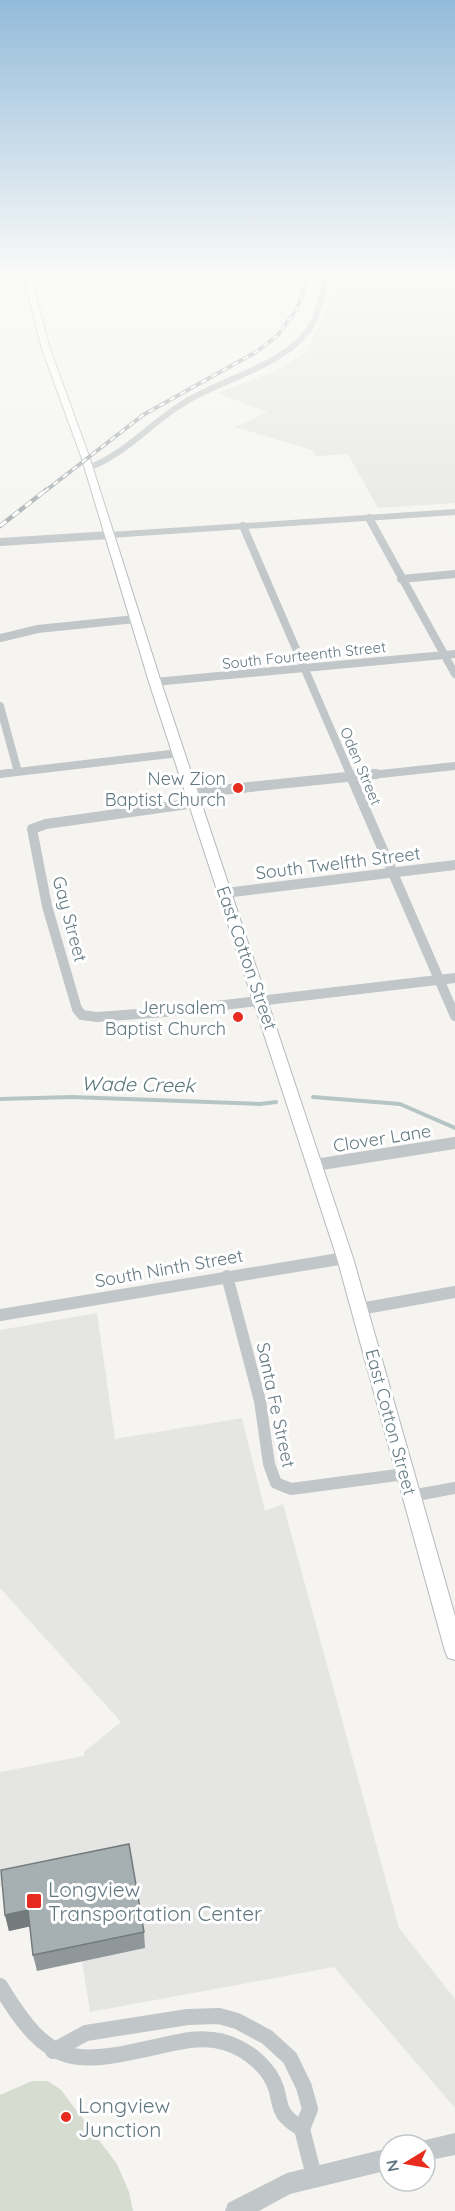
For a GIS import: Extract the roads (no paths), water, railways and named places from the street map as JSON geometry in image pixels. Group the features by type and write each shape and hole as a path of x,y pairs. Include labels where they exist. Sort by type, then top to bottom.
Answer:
{"main road":[{"name":"East Cotton Street","path":"55,373 110,535 155,682 345,1258 455,1651"}],"street":[{"path":"88,468 105,462 191,399 244,373"},
{"path":"0,543 455,512"},
{"path":"369,518 455,674"},
{"name":"Oden Street","path":"243,526 455,1016"},
{"path":"402,579 455,574"},
{"path":"0,638 38,629 135,619"},
{"name":"South Fourteenth Street","path":"155,682 455,654"},
{"path":"0,706 18,772"},
{"path":"0,774 179,753"},
{"path":"193,798 455,766"},
{"name":"Gay Street","path":"193,798 33,828 32,836 47,906 77,1009 84,1016 165,1012 261,999"},
{"name":"South Twelfth Street","path":"225,893 455,865"},
{"path":"261,999 455,978"},
{"name":"Clover Lane","path":"315,1165 455,1143"},
{"name":"South Ninth Street","path":"0,1315 345,1258"},
{"name":"Santa Fe Street","path":"227,1276 262,1409 269,1464 276,1483 291,1490 405,1474"},
{"path":"360,1309 455,1292"},
{"path":"411,1496 455,1488"},
{"path":"0,1986 18,2014 53,2051 92,2058 192,2039 219,2040 242,2050 261,2065 275,2085 285,2115 303,2129"},
{"path":"53,2051 86,2033 205,2015 237,2021 267,2037 290,2058 304,2087 310,2109 303,2129 314,2176"},
{"path":"437,2148 455,2144"},
{"path":"236,2211 260,2196 314,2176 377,2162"}],"waterway":[{"name":"Wade Creek","path":"0,1099 72,1097 260,1104 276,1102"},
{"name":"Wade Creek","path":"313,1097 400,1104 455,1128"}],"railway":[{"path":"44,492 143,415 218,373"},
{"path":"0,526 46,490"}],"place":[{"name":"New Zion Baptist Church","path":"238,788"},
{"name":"Jerusalem Baptist Church","path":"238,1017"},
{"name":"Longview Transportation Center","path":"34,1901"},
{"name":"Longview Junction","path":"66,2117"}]}
